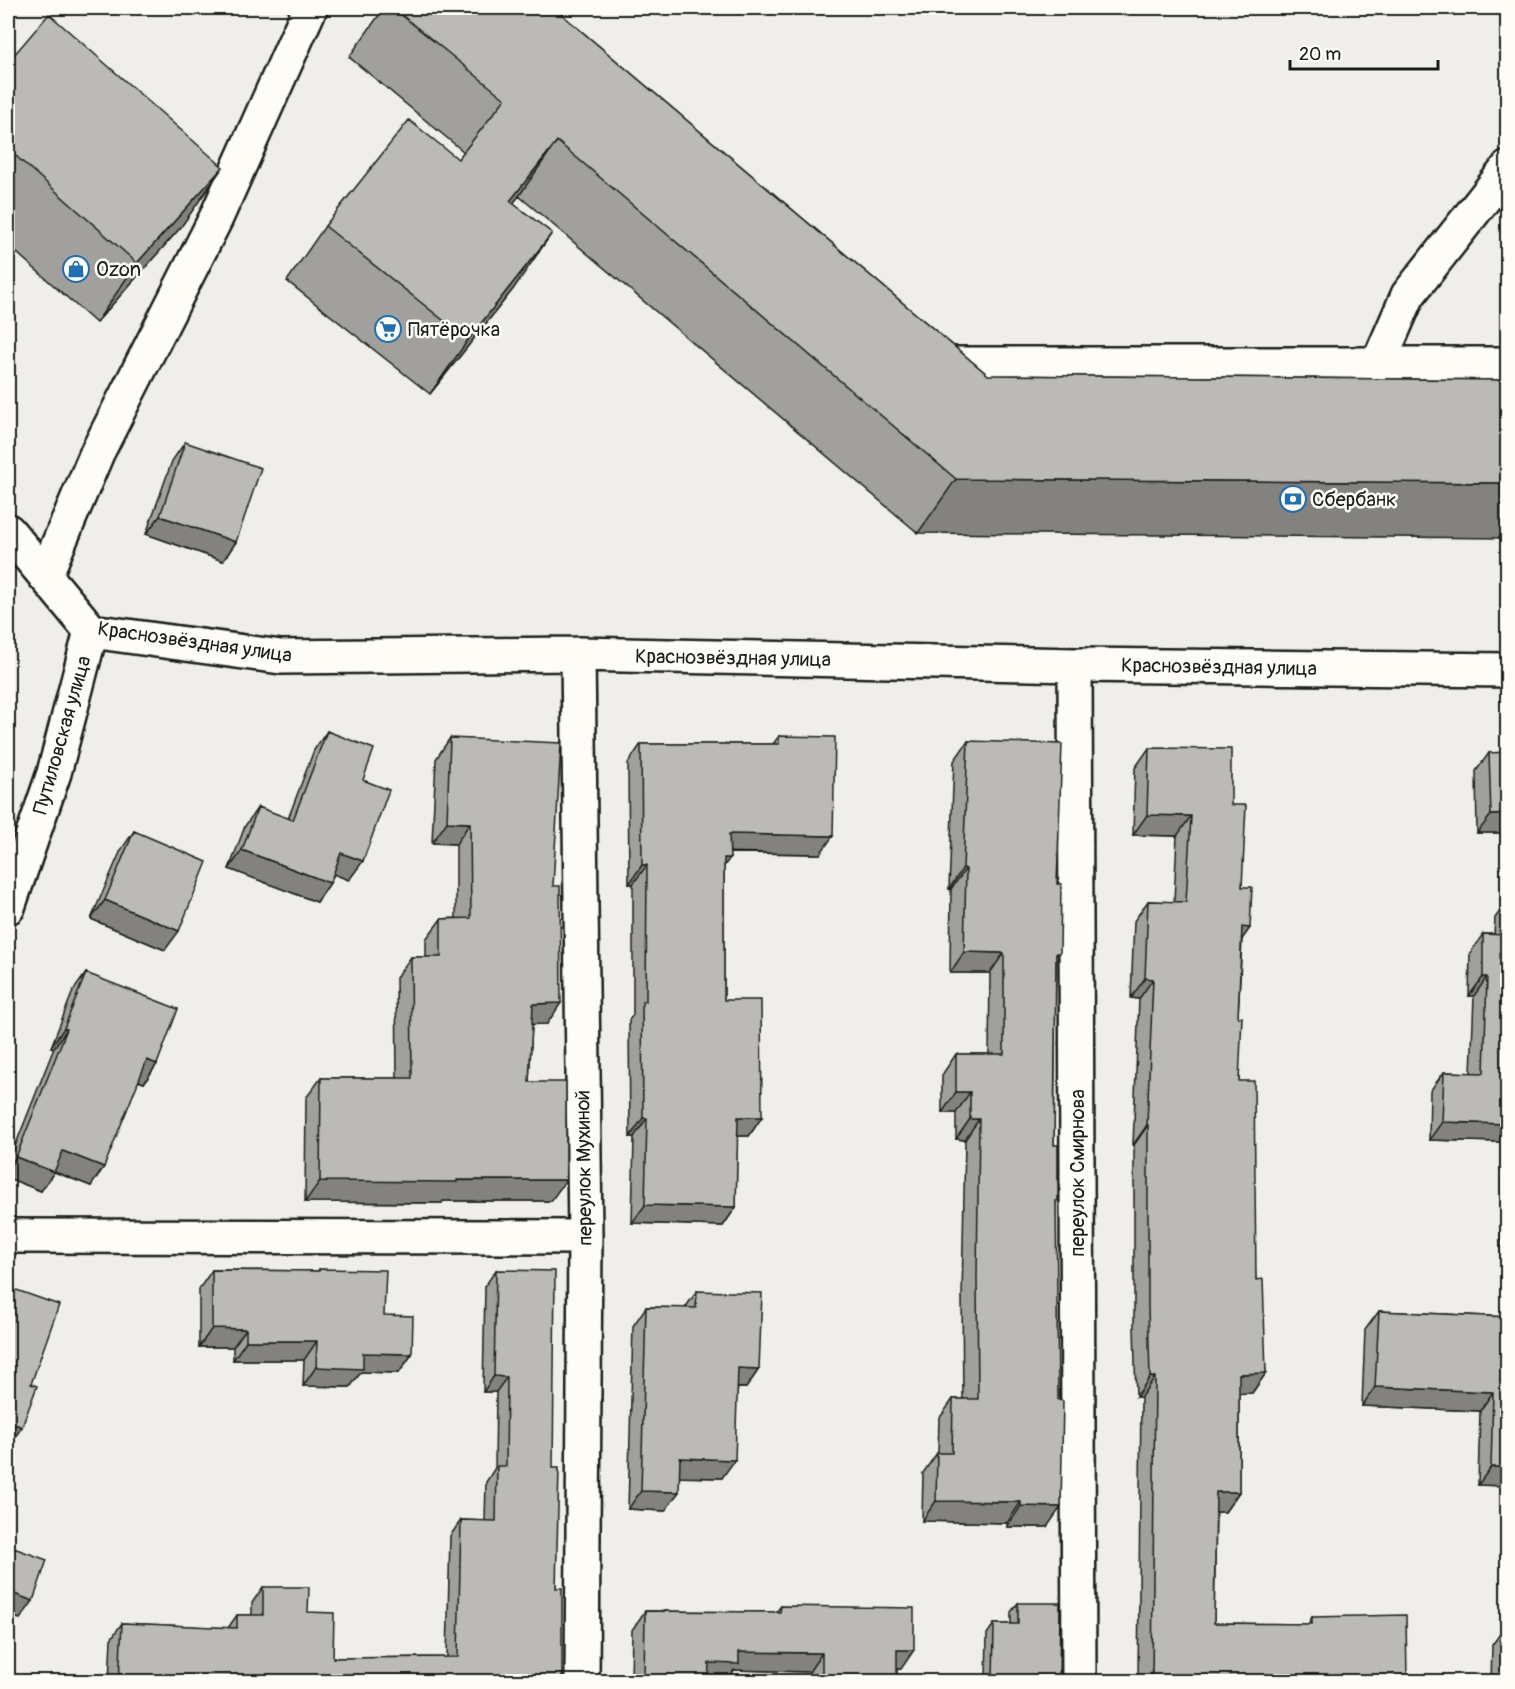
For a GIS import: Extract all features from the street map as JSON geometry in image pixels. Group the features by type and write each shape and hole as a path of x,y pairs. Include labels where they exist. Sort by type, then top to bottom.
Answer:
{"street":[{"path":"45,576 97,453 216,218 310,8"},
{"path":"1378,364 1408,295 1508,168"},
{"path":"902,348 920,364 1508,364"},
{"name":"Краснозвёздная улица","path":"8,531 91,631 281,657 578,654 1075,665 1508,670"},
{"name":"Путиловская улица","path":"8,907 54,773 91,631"},
{"name":"переулок Мухиной","path":"578,654 585,1237 582,1682"},
{"name":"переулок Смирнова","path":"1075,665 1079,1682"},
{"path":"8,1236 585,1237"}],"building":[{"path":"393,8 554,8 988,375 1508,380 1508,483 956,479 557,141 510,201 552,233 468,340 325,226 409,120 458,159 505,99"},
{"path":"49,14 223,167 137,263 8,149 8,62"},
{"path":"185,442 261,468 236,542 160,516"},
{"path":"327,731 374,749 363,780 389,790 363,861 341,853 330,883 242,850 258,807 293,820"},
{"path":"779,736 835,737 833,836 729,834 730,858 724,858 724,1000 761,1000 762,1117 738,1117 736,1207 645,1205 647,1118 643,1118 642,1001 646,1001 647,865 642,865 641,744 779,744"},
{"path":"450,738 561,743 553,886 560,886 561,1003 533,1004 529,1082 566,1082 566,1180 320,1181 321,1078 412,1078 411,957 441,957 441,919 471,918 470,823 447,822"},
{"path":"968,741 1062,744 1057,884 1061,884 1060,953 1056,953 1054,1145 1058,1145 1058,1201 1056,1201 1058,1400 1063,1401 1061,1507 1021,1506 1021,1502 936,1501 937,1453 952,1453 953,1399 978,1399 979,1119 970,1119 970,1092 956,1092 956,1054 1004,1054 1004,953 964,952 966,869 963,868"},
{"path":"1149,748 1231,749 1231,805 1246,805 1242,887 1252,887 1250,928 1242,927 1238,1017 1242,1017 1239,1081 1254,1081 1256,1280 1263,1279 1266,1373 1239,1374 1239,1492 1216,1492 1214,1623 1312,1624 1312,1617 1406,1615 1407,1682 1152,1682 1155,1377 1150,1377 1147,1125 1153,979 1145,978 1148,901 1186,902 1191,816 1147,815"},
{"path":"1508,752 1508,814 1491,815 1489,753"},
{"path":"134,831 207,862 179,931 105,900"},
{"path":"1508,915 1508,1124 1442,1122 1444,1072 1484,1073 1487,977 1483,977 1483,934 1507,935"},
{"path":"86,973 178,1009 157,1064 147,1060 104,1167 63,1151 54,1172 16,1157 67,1029 64,1028"},
{"path":"319,1269 386,1270 384,1315 413,1316 412,1354 363,1353 363,1369 316,1367 317,1341 246,1341 246,1329 212,1328 212,1270 319,1271"},
{"path":"496,1270 555,1271 553,1468 559,1468 556,1588 562,1588 562,1682 119,1682 122,1623 237,1628 237,1615 263,1615 263,1587 309,1587 308,1612 334,1613 333,1658 458,1657 461,1520 496,1521 497,1466 506,1466 507,1377 494,1376"},
{"path":"8,1287 59,1305 31,1384 37,1386 22,1427 10,1422 8,1429"},
{"path":"697,1291 762,1293 759,1369 738,1368 735,1460 680,1458 679,1492 641,1491 646,1307 696,1308"},
{"path":"1379,1311 1508,1317 1508,1467 1491,1467 1493,1392 1375,1387"},
{"path":"8,1546 47,1560 33,1601 12,1593 8,1606"},
{"path":"1018,1603 1060,1603 1059,1682 993,1682 994,1624 1018,1624"},
{"path":"781,1606 914,1608 914,1650 897,1650 897,1682 822,1682 822,1653 739,1652 739,1664 709,1663 708,1682 644,1682 645,1611 780,1612"},
{"path":"1505,1627 1508,1627 1508,1682 1504,1682"}],"place":[{"name":"Ozon","path":"76,269"},
{"name":"Пятёрочка","path":"388,329"},
{"name":"Сбербанк","path":"1293,499"}]}
